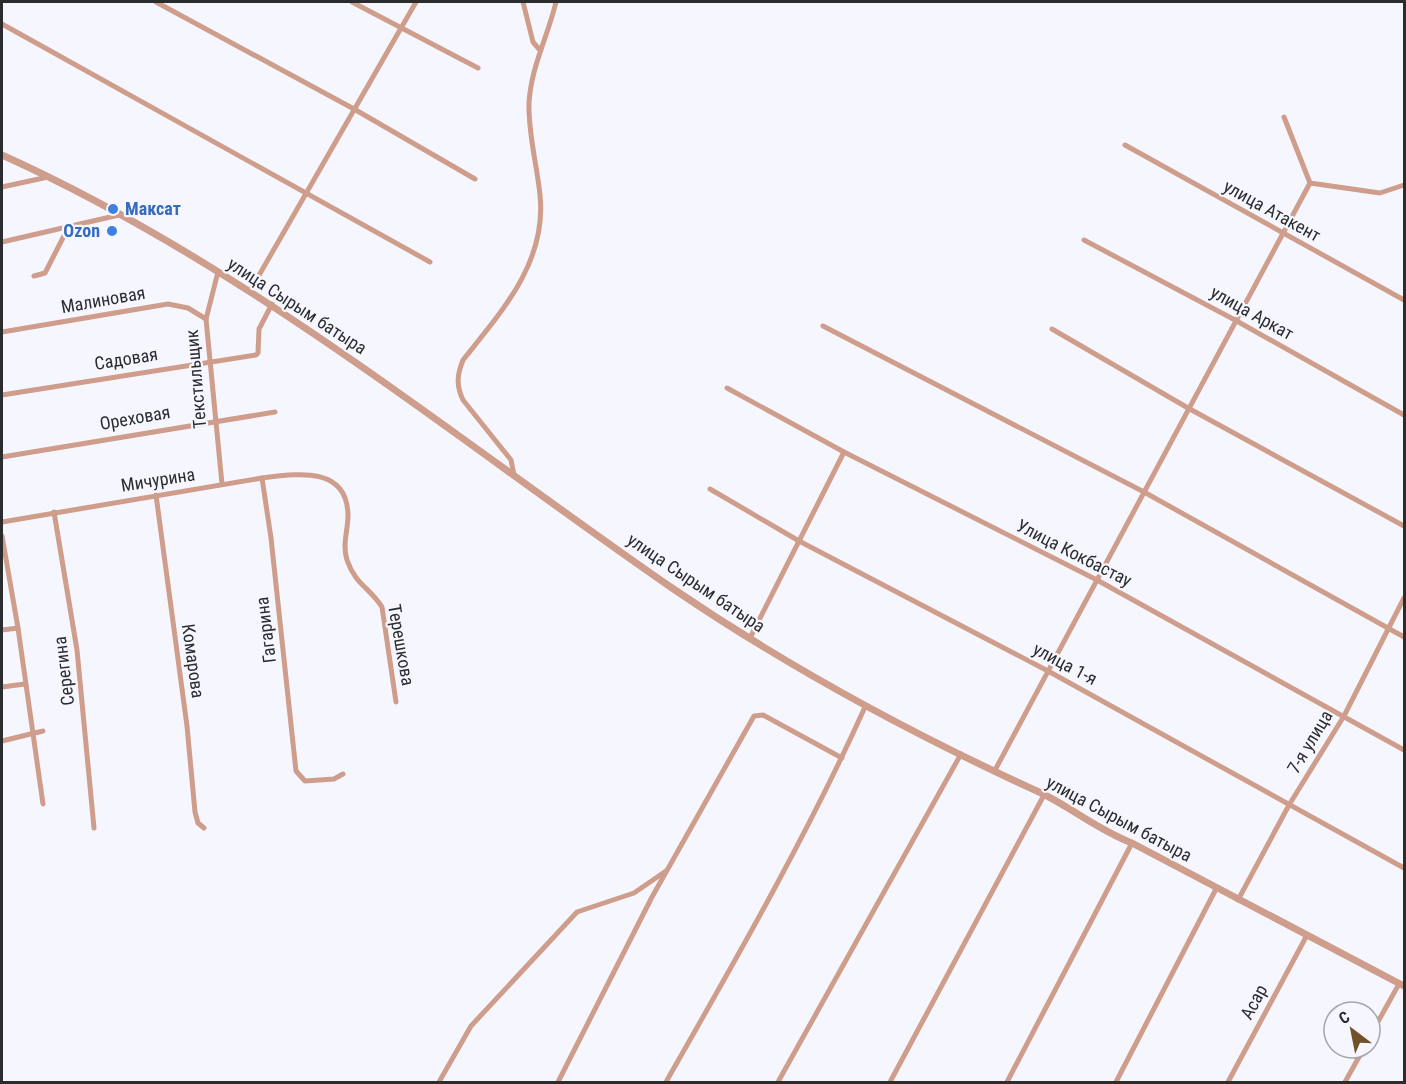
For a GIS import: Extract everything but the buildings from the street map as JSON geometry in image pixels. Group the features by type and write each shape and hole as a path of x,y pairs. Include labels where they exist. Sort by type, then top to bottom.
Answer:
{"street":[{"path":"156,2 354,109 475,179"},
{"path":"351,2 478,68"},
{"path":"250,291 416,2"},
{"path":"523,2 533,42 539,49"},
{"path":"514,475 512,460 463,399 458,389 458,373 463,360 520,285 533,259 540,221 540,196 529,104 539,49 556,2"},
{"path":"2,24 430,262"},
{"path":"1284,117 1310,183"},
{"name":"улица Атакент","path":"1125,145 1281,234 1404,300"},
{"name":"улица Сырым батыра","path":"2,155 50,177 119,215 272,304 674,589 865,707 1044,795 1111,835 1132,843 1306,937 1402,985"},
{"path":"2,187 50,177"},
{"path":"1310,183 1380,193 1404,184"},
{"path":"994,772 1310,183"},
{"path":"2,242 119,215"},
{"path":"34,276 45,273 69,226"},
{"name":"улица Аркат","path":"1084,240 1235,320 1404,415"},
{"name":"Текстильщик","path":"218,272 206,319 222,484"},
{"name":"Малиновая","path":"2,332 168,304 188,308 206,319"},
{"name":"Садовая","path":"2,395 209,360 255,355 258,353 259,329 272,304"},
{"path":"823,326 1143,492 1404,638"},
{"path":"1052,329 1188,408 1404,526"},
{"name":"Улица Кокбастау","path":"727,388 844,452 1097,580 1404,750"},
{"name":"Ореховая","path":"2,457 214,420 274,412"},
{"path":"750,638 844,452"},
{"name":"Мичурина","path":"2,522 262,478 304,473 319,476"},
{"name":"Терешкова","path":"319,476 340,490 347,502 344,547 346,557 354,579 376,598 382,607 396,702"},
{"name":"Гагарина","path":"262,478 289,695 294,764 299,777 305,782 343,774"},
{"name":"улица 1-я","path":"710,489 799,541 1048,671 1404,868"},
{"name":"Комарова","path":"156,495 187,726 195,812 198,823 204,828"},
{"name":"Серегина","path":"54,512 77,650 94,828"},
{"path":"2,536 18,628 43,804"},
{"path":"2,576 9,575"},
{"name":"7-я улица","path":"1238,900 1289,805 1344,716 1404,598"},
{"path":"2,630 18,628"},
{"path":"2,687 26,684"},
{"path":"666,1083 742,950 842,758 865,707"},
{"path":"558,1083 667,870 754,716 763,715 842,758"},
{"path":"2,741 43,731"},
{"path":"778,1083 961,754"},
{"path":"890,1083 1044,795"},
{"path":"1007,1083 1132,843"},
{"path":"439,1083 471,1026 577,912 634,893 667,870"},
{"path":"1116,1083 1216,889"},
{"name":"Асар","path":"1228,1083 1306,937"},
{"path":"1382,1017 1402,985"},
{"path":"1345,1083 1357,1060"}],"place":[{"name":"Максат","path":"113,209"},
{"name":"Ozon","path":"112,231"}]}
